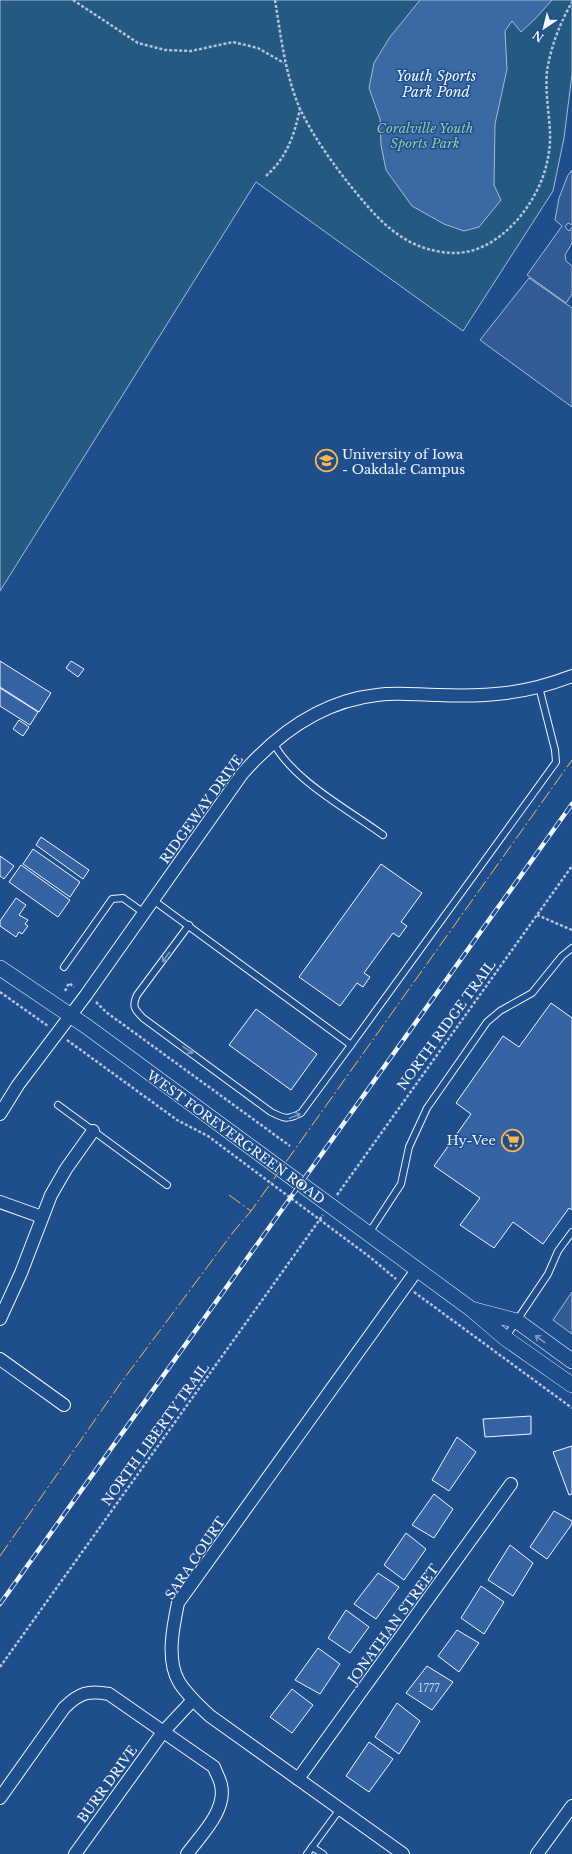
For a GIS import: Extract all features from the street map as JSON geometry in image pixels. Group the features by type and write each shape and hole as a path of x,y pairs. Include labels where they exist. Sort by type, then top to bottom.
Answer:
{"street":[{"name":"RIDGEWAY DRIVE","path":"0,1114 18,1084 71,1015 242,774 262,751 308,717 334,706 378,695 499,695 539,687 572,676"},
{"name":"WEST FOREVERGREEN ROAD","path":"0,968 71,1015 471,1308 505,1338 572,1385"},
{"path":"0,1320 55,1189 93,1131"},
{"path":"0,1202 42,1217"},
{"name":"SARA COURT","path":"403,1854 210,1716 193,1700 178,1681 172,1656 172,1631 178,1604 418,1270"},
{"name":"WEST FOREVERGREEN ROAD","path":"471,1308 517,1321 572,1361"},
{"path":"0,1359 64,1405"},
{"name":"JONATHAN STREET","path":"298,1779 511,1484"},
{"path":"0,1798 64,1708 75,1696 94,1691 109,1694 214,1767 221,1785 222,1797 217,1812 187,1854"},
{"name":"BURR DRIVE","path":"75,1854 163,1732 193,1700"},
{"path":"537,1854 572,1806"}],"lane":[{"path":"189,925 137,995 133,1004 134,1010 271,1112 284,1119 301,1113 556,762 555,750 539,687"},
{"path":"274,742 279,754 295,773 383,835"},
{"path":"64,967 112,900 123,898 144,913"},
{"path":"153,900 351,1045"},
{"path":"368,1234 401,1184 409,1147 427,1108 487,1022 500,1011 532,993 562,956 572,948"},
{"path":"58,1105 167,1185"},
{"path":"505,1338 548,1274 558,1251 572,1232"},
{"path":"307,1854 340,1809"},
{"path":"312,1846 323,1854"}],"path":[{"path":"73,0 138,43 150,47 191,51 233,42 258,48 284,63"},
{"path":"275,0 284,63 300,108 331,160 377,218 387,228 412,244 428,251 452,254 474,251 500,236 515,223 531,201 540,184 548,159 550,134 547,104 547,72 553,45 562,19 572,2"},
{"path":"266,176 280,162 288,149 297,124 300,108"},
{"name":"NORTH RIDGE TRAIL","path":"336,1196 572,866"},
{"path":"537,915 572,930"},
{"path":"65,991 69,983 74,987"},
{"path":"0,992 47,1026"},
{"path":"96,1002 106,1012 290,1146"},
{"path":"42,1022 46,1018"},
{"path":"68,1040 176,1120 208,1136 372,1258 392,1276"},
{"name":"NORTH LIBERTY TRAIL","path":"0,1668 325,1212"},
{"path":"419,1295 572,1408"}],"green space":[{"name":"Coralville Youth Sports Park","path":"0,0 572,0 572,74 564,138 553,191 463,331 256,182 0,591"}],"shaded area":[{"path":"572,170 572,225 568,223 565,227 569,231 572,227 572,243 565,255 566,261 572,266 572,294 566,303 527,275 562,226 555,220 559,198 568,175"},
{"path":"529,278 572,308 572,407 480,340"},
{"path":"572,1292 572,1334 553,1320"}],"water":[{"name":"Youth Sports Park Pond","path":"420,0 552,0 521,32 512,21 505,31 507,69 495,124 494,185 501,200 479,227 464,231 444,224 412,206 386,170 381,145 380,119 369,88 374,63 390,37"}],"building":[{"path":"0,661 51,693 39,712 0,687"},
{"path":"71,661 84,669 78,677 66,668"},
{"path":"0,688 38,712 30,725 0,706"},
{"path":"19,720 29,727 23,736 13,729"},
{"path":"41,837 89,870 83,879 36,845"},
{"path":"33,849 80,882 70,897 23,864"},
{"path":"0,856 14,866 4,879 0,876"},
{"path":"381,864 422,893 401,922 407,926 399,937 393,933 364,973 370,977 363,987 357,983 340,1006 299,977"},
{"path":"21,865 70,900 58,917 9,882"},
{"path":"16,898 26,905 19,915 28,920 25,924 28,926 22,934 19,932 16,937 0,926 0,921"},
{"name":"Hy-Vee","path":"551,1003 572,1018 572,1210 569,1208 543,1244 513,1222 494,1248 460,1225 480,1198 434,1166 471,1114 456,1103 503,1036 519,1047"},
{"path":"256,1009 317,1054 291,1090 229,1045"},
{"path":"531,1416 531,1434 485,1437 483,1419"},
{"path":"457,1437 476,1452 449,1491 432,1480"},
{"path":"572,1446 572,1494 569,1495 553,1452"},
{"path":"434,1494 453,1509 434,1538 412,1525"},
{"path":"554,1511 572,1521 572,1524 547,1559 530,1547"},
{"path":"406,1533 426,1549 404,1580 384,1565"},
{"path":"510,1545 533,1563 513,1596 488,1580"},
{"path":"378,1573 399,1587 376,1619 354,1604"},
{"path":"481,1586 504,1602 484,1634 461,1618"},
{"path":"346,1610 369,1627 350,1653 328,1638"},
{"path":"457,1630 479,1643 459,1672 438,1656"},
{"path":"318,1648 340,1664 320,1694 295,1680"},
{"path":"427,1666 453,1682 432,1710 406,1693"},
{"path":"292,1689 313,1705 292,1733 270,1717"},
{"path":"397,1703 420,1721 399,1754 375,1737"},
{"path":"369,1742 393,1759 369,1792 346,1776"}],"railway":[{"path":"0,1604 572,804"}],"power":[{"path":"229,1195 251,1211 572,760"},
{"path":"0,1556 120,1384 234,1231 251,1211"}],"place":[{"name":"University of Iowa - Oakdale Campus","path":"327,461"},
{"name":"Hy-Vee","path":"512,1140"}]}
